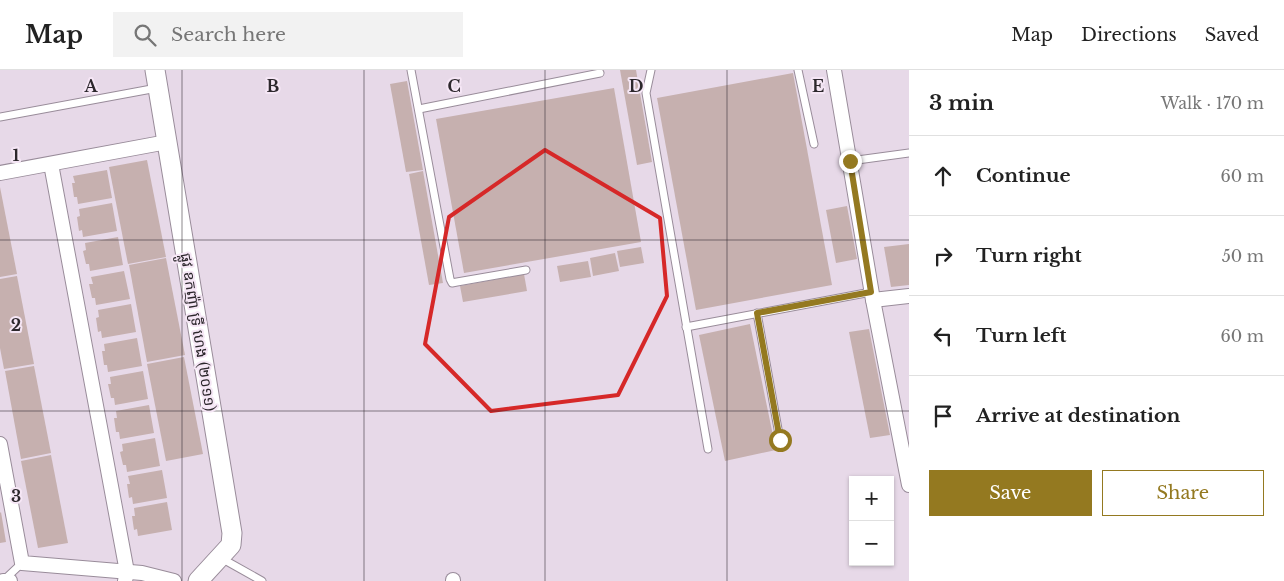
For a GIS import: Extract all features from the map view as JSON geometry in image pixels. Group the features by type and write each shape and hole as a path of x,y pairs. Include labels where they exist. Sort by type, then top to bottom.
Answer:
{"main road":[{"name":"ផ្លូវ ឧកញ៉ា ទ្រី ហេង (២០១១)","path":"156,79 232,533 231,545 198,581"}],"street":[{"path":"834,70 872,296 905,442 909,485"},
{"path":"0,173 167,142"},
{"path":"51,164 126,577"},
{"path":"872,296 909,296"},
{"path":"0,444 22,563 126,577 142,573 174,581"},
{"path":"3,581 10,581"}],"lane":[{"path":"411,70 452,282 526,270"},
{"path":"651,70 646,92 708,449"},
{"path":"798,70 814,144"},
{"path":"418,109 600,74"},
{"path":"0,117 156,79"},
{"path":"850,161 909,153"},
{"path":"686,326 757,313 872,296"},
{"path":"757,313 780,440"},
{"path":"220,558 262,581"},
{"path":"3,581 22,563"}],"highlighted area":[{"path":"545,150 660,218 667,296 618,395 491,411 425,344 449,217"}],"building":[{"path":"620,70 636,70 652,162 637,165"},
{"path":"793,73 832,285 696,310 657,98"},
{"path":"407,81 423,170 406,172 390,84"},
{"path":"614,88 641,242 464,273 436,119"},
{"path":"147,160 166,257 128,264 109,167"},
{"path":"107,170 112,198 78,204 77,197 74,197 72,183 75,183 73,176"},
{"path":"423,171 443,283 429,285 409,174"},
{"path":"0,187 17,274 0,277"},
{"path":"112,203 117,231 83,237 82,230 79,231 77,217 80,216 79,209"},
{"path":"847,206 857,259 836,263 826,210"},
{"path":"118,237 123,265 90,271 83,251 86,250 85,243"},
{"path":"909,244 909,285 891,287 884,247"},
{"path":"641,247 644,263 620,267 617,251"},
{"path":"615,253 619,271 593,276 590,258"},
{"path":"166,258 185,355 147,362 129,265"},
{"path":"588,261 591,277 560,282 557,266"},
{"path":"124,271 130,299 96,305 95,298 92,298 89,284 93,284 91,277"},
{"path":"524,274 527,291 463,302 460,286"},
{"path":"17,276 34,364 4,369 0,348 0,279"},
{"path":"131,304 136,332 102,338 101,331 98,332 96,318 99,317 98,310"},
{"path":"750,324 776,450 725,461 699,335"},
{"path":"869,329 890,435 870,438 849,332"},
{"path":"137,338 142,366 108,372 107,365 104,365 102,351 105,351 104,344"},
{"path":"184,357 203,454 166,461 147,364"},
{"path":"34,366 51,453 21,459 5,371"},
{"path":"143,371 148,399 115,405 114,398 111,398 108,384 111,384 110,377"},
{"path":"149,405 154,433 120,439 119,432 116,432 114,418 117,418 116,411"},
{"path":"155,438 160,466 127,472 120,452 123,451 122,444"},
{"path":"51,455 68,543 38,548 21,461"},
{"path":"162,470 167,498 133,504 132,497 129,498 127,484 130,484 128,476"},
{"path":"167,502 172,530 138,536 137,529 134,530 132,516 135,516 134,508"},
{"path":"0,513 6,542 0,543"}],"route":[{"path":"780,440 757,313 871,292 850,161"}]}
